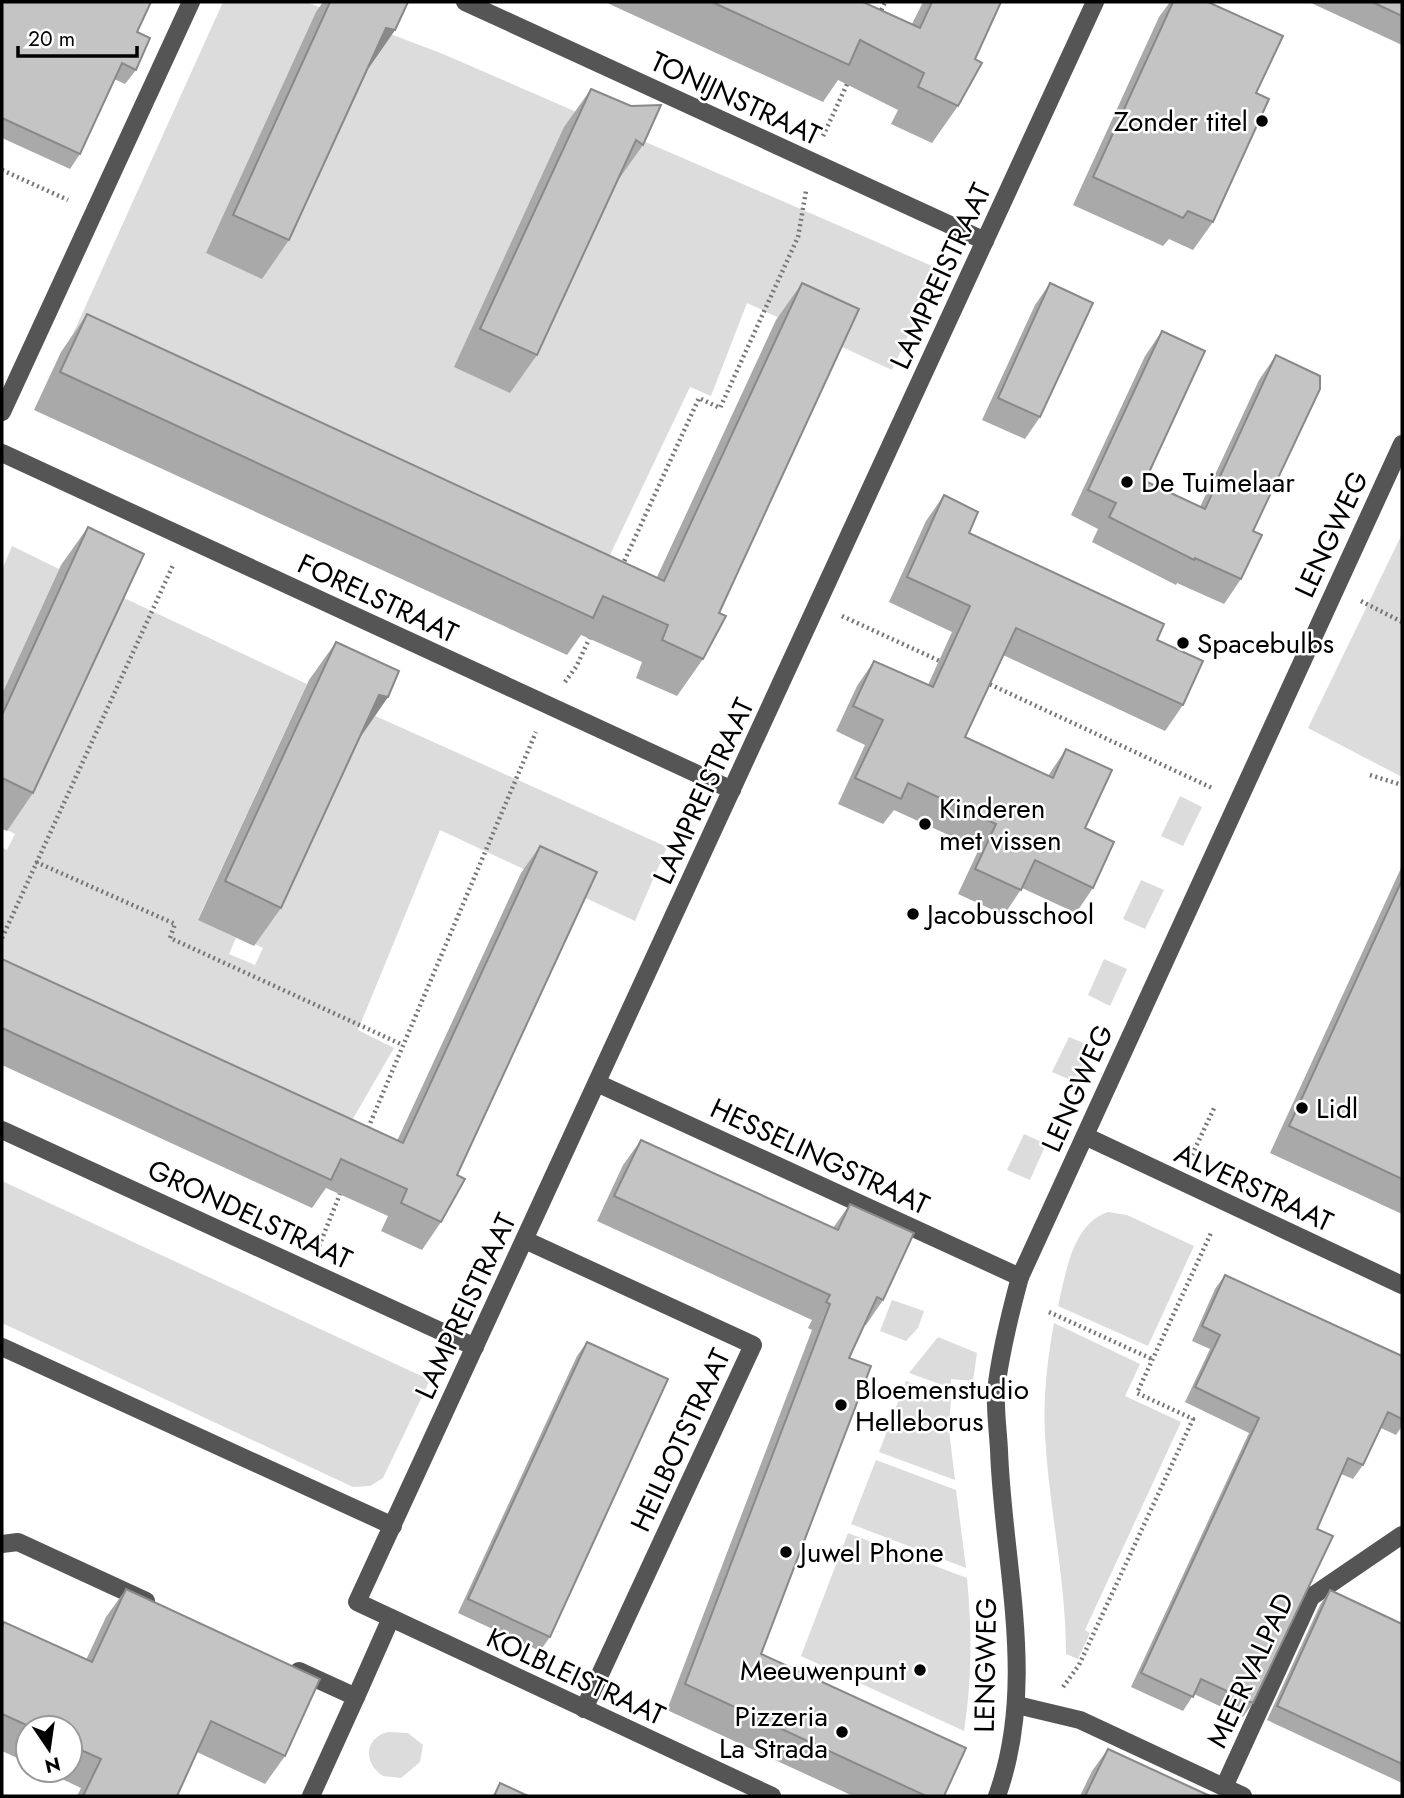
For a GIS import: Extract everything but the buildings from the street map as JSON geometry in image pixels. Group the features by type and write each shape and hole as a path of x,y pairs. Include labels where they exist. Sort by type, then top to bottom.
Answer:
{"street":[{"path":"2,412 191,2"},
{"name":"TONIJNSTRAAT","path":"465,2 985,241"},
{"name":"LAMPREISTRAAT","path":"357,1602 1095,2"},
{"name":"LENGWEG","path":"997,1796 1005,1773 1017,1705 1015,1597 1000,1491 996,1392 1008,1321 1020,1277 1402,443"},
{"name":"FORELSTRAAT","path":"2,453 732,790"},
{"name":"HESSELINGSTRAAT","path":"597,1083 1020,1277"},
{"name":"GRONDELSTRAAT","path":"2,1130 309,1269 475,1348"},
{"name":"ALVERSTRAAT","path":"1085,1136 1402,1285"},
{"name":"HEILBOTSTRAAT","path":"525,1240 753,1345 584,1709"},
{"path":"2,1347 393,1526"},
{"name":"MEERVALPAD","path":"1224,1787 1311,1597 1402,1535"},
{"path":"2,1544 18,1542 157,1606"},
{"name":"KOLBLEISTRAAT","path":"357,1602 772,1796"},
{"path":"311,1796 391,1618"},
{"path":"282,1662 356,1697"},
{"path":"1017,1705 1080,1720 1243,1796"}],"path":[{"path":"874,26 886,2"},
{"path":"621,569 699,398 720,408 798,237 811,161 851,75"},
{"path":"2,170 94,212"},
{"path":"2,938 186,538"},
{"path":"1335,588 1402,622"},
{"path":"818,604 954,667"},
{"path":"361,1145 547,705 576,667 593,630"},
{"path":"978,679 1238,800"},
{"path":"1370,775 1402,785"},
{"path":"36,862 175,925 170,938 403,1045"},
{"path":"309,1269 346,1182"},
{"path":"1063,1688 1079,1665 1193,1419 1137,1393 1212,1231"},
{"path":"1049,1312 1152,1359"}],"shaded area":[{"path":"223,2 306,2 443,54 939,269 892,370 747,303 711,396 690,387 591,595 68,345"},
{"path":"1402,534 1402,777 1308,728"},
{"path":"12,546 59,569 2,694 2,570"},
{"path":"124,598 307,684 198,919 236,938 229,954 255,965 263,948 255,944 371,714 667,847 635,921 440,830 358,1030 394,1048 336,1148 2,978 2,848 7,850 15,834 7,830"},
{"path":"1180,796 1202,807 1183,846 1161,836"},
{"path":"1141,880 1164,890 1145,929 1123,919"},
{"path":"1104,959 1127,969 1110,1006 1088,995"},
{"path":"1069,1037 1091,1046 1075,1082 1052,1072"},
{"path":"1024,1134 1046,1144 1030,1180 1007,1170"},
{"path":"2,1181 430,1380 383,1478 370,1486 353,1487 2,1323"},
{"path":"1108,1212 1127,1215 1194,1246 1148,1346 1058,1306 1078,1238 1096,1218"},
{"path":"892,1300 924,1311 918,1328 906,1341 880,1331"},
{"path":"1054,1323 1140,1364 1125,1396 1181,1422 1085,1630 1090,1633 1078,1659 1066,1654 1063,1599 1045,1435 1046,1379"},
{"path":"938,1337 977,1353 973,1381 951,1379 951,1388 909,1373"},
{"path":"906,1381 951,1398 949,1430 955,1480 879,1452"},
{"path":"876,1460 956,1490 966,1568 851,1524"},
{"path":"848,1533 967,1578 970,1655 964,1731 801,1656"},
{"path":"388,1732 408,1733 423,1745 420,1762 401,1778 383,1776 376,1771 369,1758 374,1740"}],"place":[{"name":"Zonder titel","path":"1262,121"},
{"name":"De Tuimelaar","path":"1127,482"},
{"name":"Spacebulbs","path":"1183,643"},
{"name":"Kinderen met vissen","path":"925,824"},
{"name":"Jacobusschool","path":"913,914"},
{"name":"Lidl","path":"1302,1108"},
{"name":"Bloemenstudio Helleborus","path":"841,1405"},
{"name":"Juwel Phone","path":"786,1552"},
{"name":"Meeuwenpunt","path":"920,1670"},
{"name":"Pizzeria La Strada","path":"842,1732"}]}
